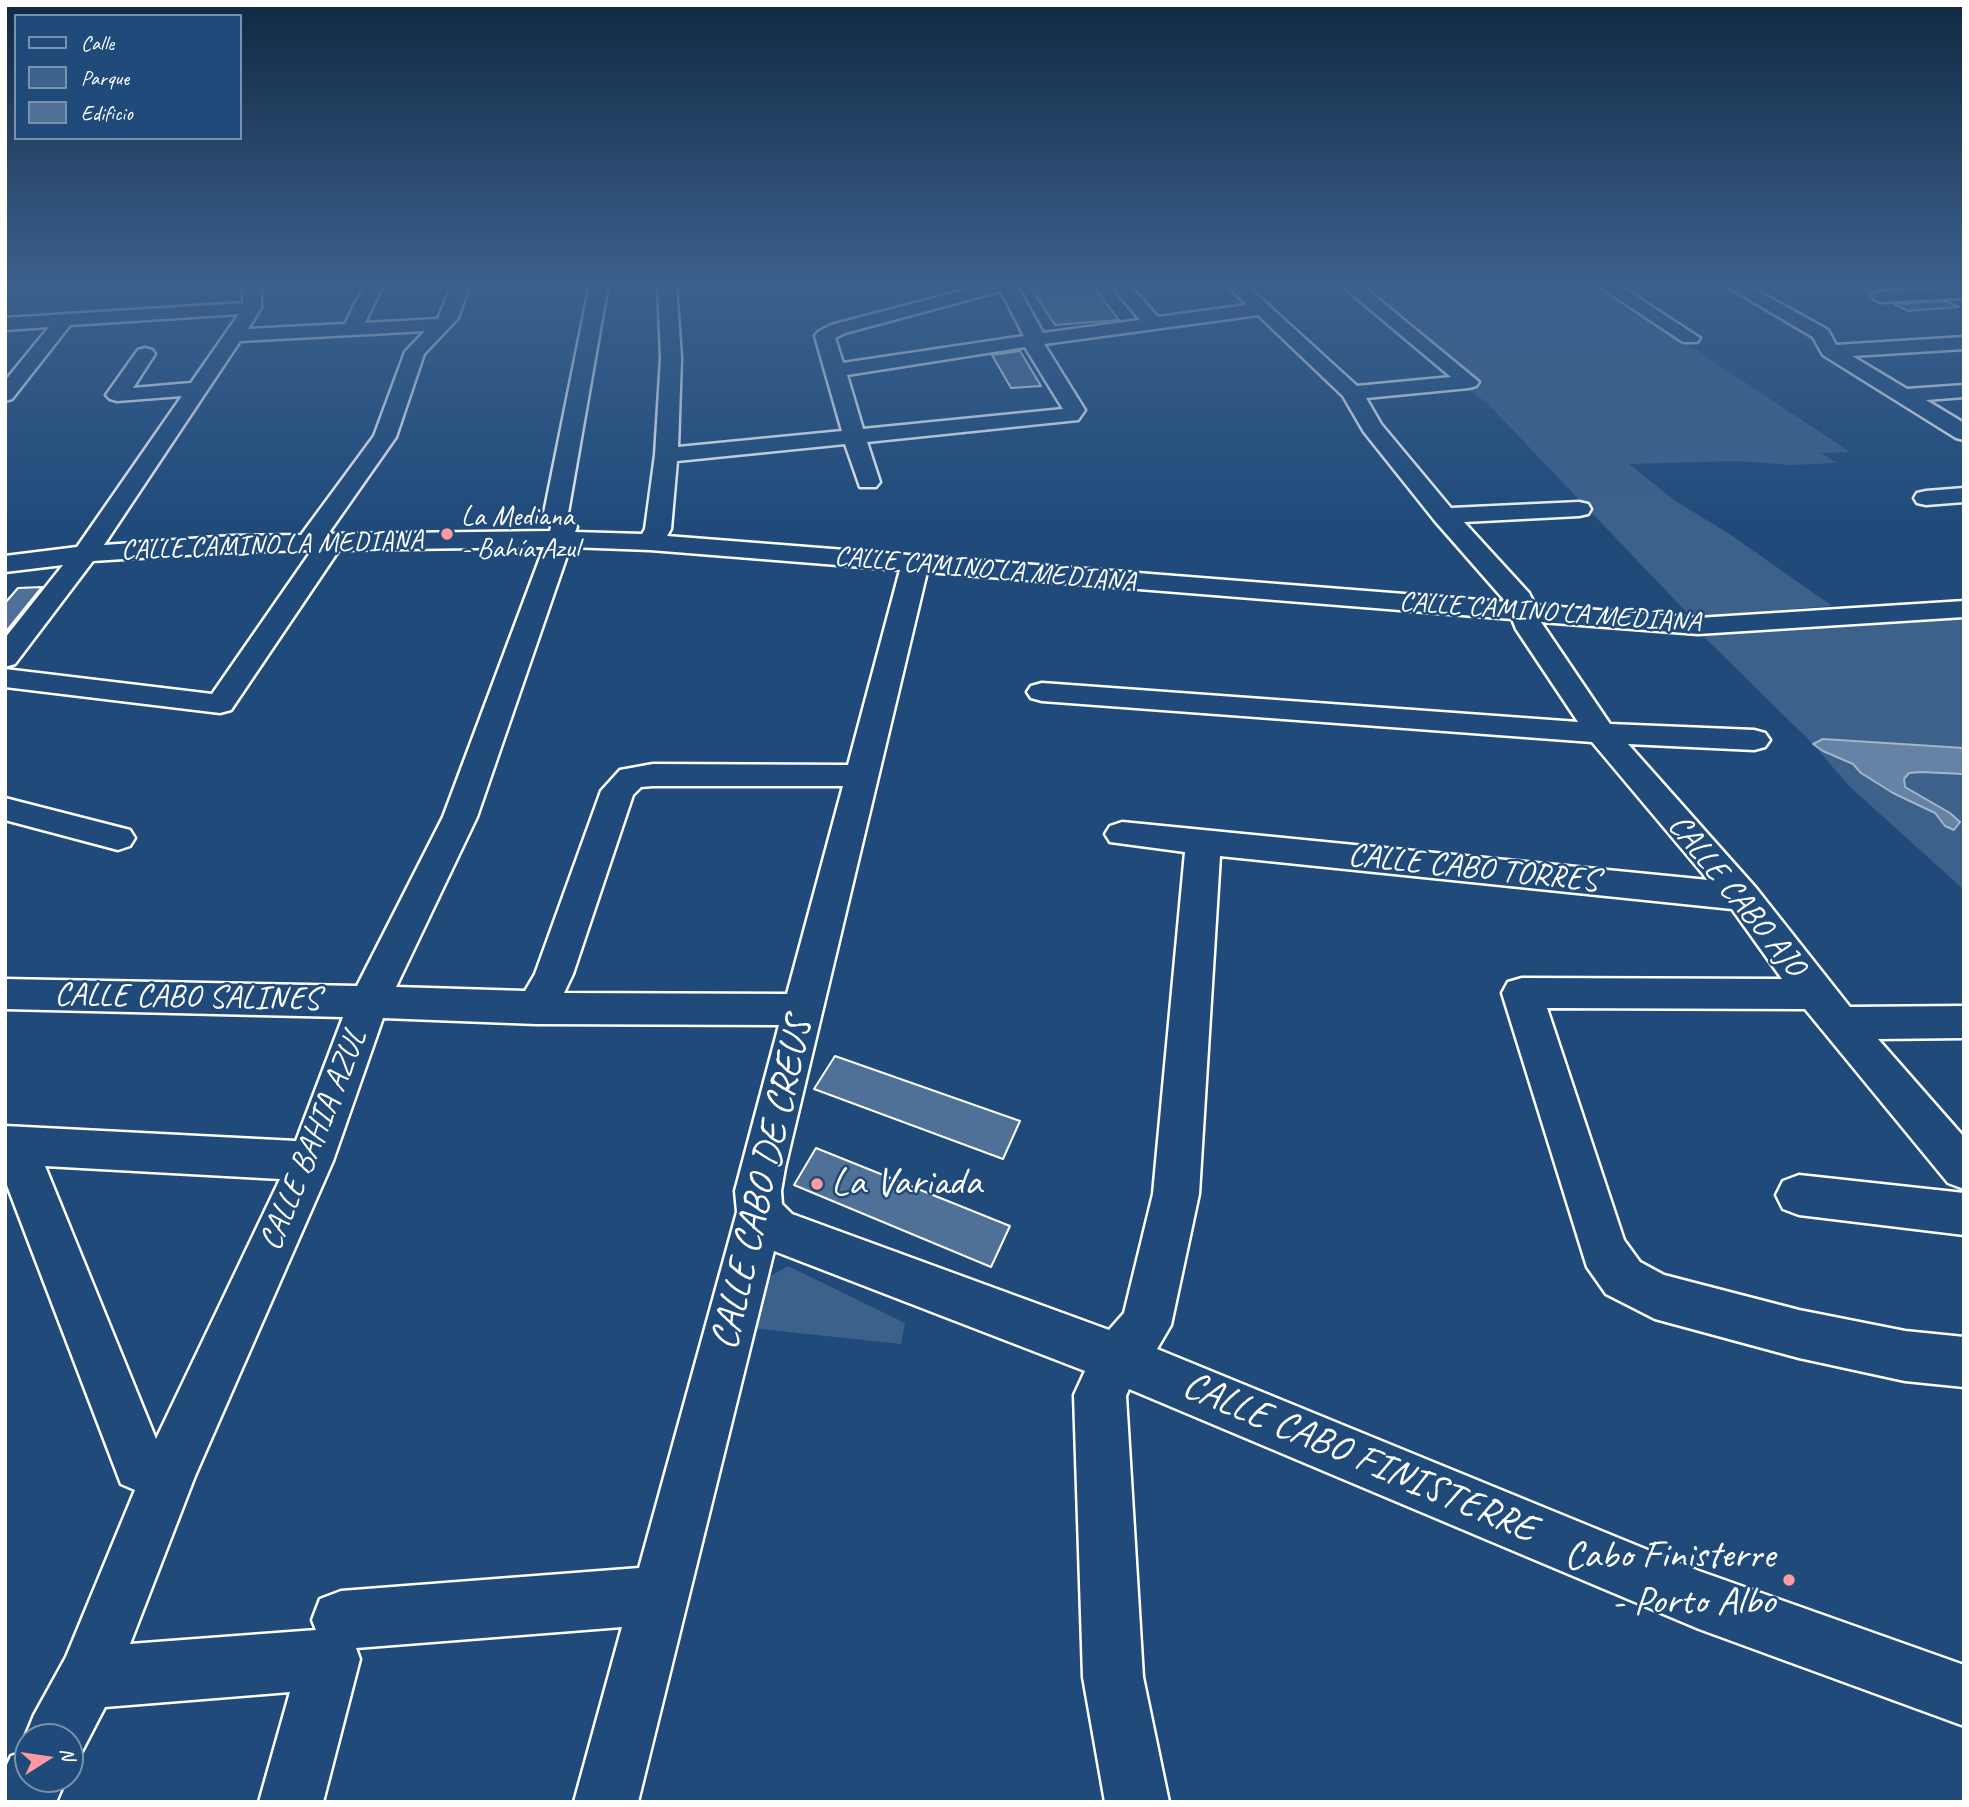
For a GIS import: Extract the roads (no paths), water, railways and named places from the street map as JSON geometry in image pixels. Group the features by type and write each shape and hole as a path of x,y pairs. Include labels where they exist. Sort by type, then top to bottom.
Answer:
{"street":[{"path":"5,395 26,368"},
{"path":"135,368 117,395 197,388"},
{"path":"5,658 85,554 211,368"},
{"path":"5,678 220,704 385,437 409,368"},
{"name":"CALLE BAHIA AZUL","path":"63,1723 87,1678 171,1466 311,1161 369,1002 460,817 550,530 582,368"},
{"path":"650,542 658,529 666,454 670,368"},
{"path":"851,368 834,371 868,482"},
{"path":"666,454 1073,414 1074,410 1048,368"},
{"name":"CALLE CABO AJO","path":"1326,368 1352,393 1371,427 1444,516 1519,599 1530,629 1601,733 1743,897 1827,1009 1964,1169"},
{"path":"1352,393 1469,382 1452,368"},
{"path":"1858,368 1964,433"},
{"path":"1902,396 1964,391"},
{"path":"1926,498 1964,495"},
{"path":"1444,516 1579,509"},
{"name":"CALLE CAMINO LA MEDIANA","path":"5,564 85,554 550,530 650,542 915,565 1698,626 1964,609"},
{"name":"CALLE CABO DE CREUS","path":"606,1802 760,1212 758,1191 915,565"},
{"path":"1042,692 1601,733 1754,740"},
{"path":"536,1008 554,974 618,790 632,777 862,776"},
{"path":"5,809 118,838"},
{"name":"CALLE CABO TORRES","path":"1122,834 1743,897"},
{"path":"1137,1802 1113,1677 1100,1395 1117,1358 1146,1325 1176,1194 1203,842"},
{"path":"1964,1021 1827,1009 1522,993 1604,1251 1623,1278 1655,1296 1799,1334 1905,1356 1964,1362"},
{"name":"CALLE CABO SALINES","path":"5,994 536,1008 804,1010"},
{"path":"171,1466 140,1465 16,1146 311,1161"},
{"path":"1799,1195 1964,1214"},
{"name":"CALLE CABO FINISTERRE","path":"760,1212 776,1230 1117,1358 1699,1600 1964,1696"},
{"path":"341,1620 661,1595"},
{"path":"87,1678 330,1659 291,1802"}],"place":[{"name":"La Mediana - Bahía Azul","path":"447,534"},
{"name":"La Variada","path":"817,1184"},
{"name":"Cabo Finisterre - Porto Albo","path":"1789,1580"}]}
